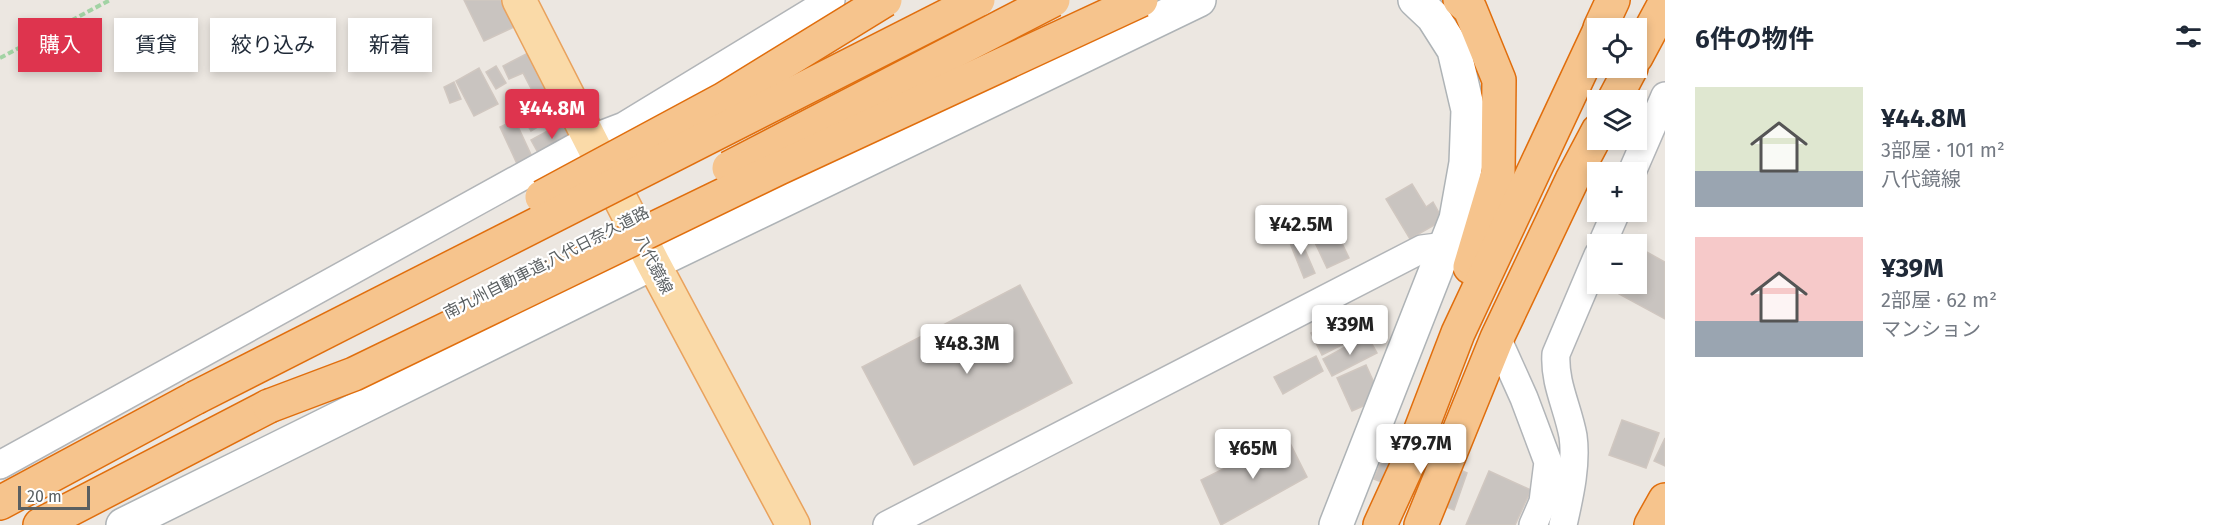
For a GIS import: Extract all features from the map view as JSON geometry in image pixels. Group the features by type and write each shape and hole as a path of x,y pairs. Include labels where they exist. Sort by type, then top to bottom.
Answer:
{"highway":[{"path":"195,398 296,331 723,99 885,0"},
{"path":"0,503 195,398 978,0"},
{"name":"南九州自動車道;八代日奈久道路","path":"40,525 1053,0"},
{"path":"269,406 354,374 779,168 1141,0"},
{"path":"1458,333 1462,294 1498,173 1500,128 1499,80 1470,9 1460,0"},
{"path":"1605,18 1613,0"},
{"path":"1637,18 1643,0"},
{"path":"1647,37 1665,3"},
{"path":"1380,525 1407,466 1458,333 1587,57"},
{"path":"1572,180 1587,144"},
{"path":"1421,525 1497,338 1588,150"},
{"path":"1651,525 1665,500"}],"main road":[{"name":"八代鏡線","path":"519,0 653,263 793,525"}],"street":[{"path":"0,465 590,139 624,126 831,0"},
{"path":"123,525 653,263 1199,0"},
{"path":"1336,525 1456,219 1466,163 1468,110 1454,50 1433,17 1415,0"},
{"path":"1636,162 1665,96"},
{"path":"887,525 1422,249 1445,246"},
{"path":"1563,525 1572,475 1573,438 1555,370 1556,354 1587,281"},
{"path":"1497,338 1524,398 1548,462 1543,502 1533,525"}],"path":[{"path":"0,58 110,0"}],"building":[{"path":"464,0 501,0 514,27 484,41"},
{"path":"528,53 549,97 538,102 523,73 509,79 503,66"},
{"path":"496,66 506,83 496,89 486,72"},
{"path":"479,68 498,104 474,116 456,81"},
{"path":"454,82 461,99 450,103 444,87"},
{"path":"549,100 558,115 531,131 522,116"},
{"path":"515,120 533,159 518,166 500,127"},
{"path":"564,122 574,139 541,158 531,140"},
{"path":"1412,184 1426,207 1433,202 1443,220 1410,239 1386,199"},
{"path":"1332,222 1349,258 1327,268 1310,232"},
{"path":"1298,234 1315,273 1304,278 1288,238"},
{"path":"1647,252 1665,262 1665,319 1619,294 1647,294"},
{"path":"1020,285 1072,383 914,465 862,367"},
{"path":"1360,308 1371,330 1322,355 1311,333"},
{"path":"1367,335 1377,353 1332,376 1323,359"},
{"path":"1316,356 1323,371 1283,394 1274,377"},
{"path":"1366,365 1381,398 1352,411 1337,378"},
{"path":"1622,420 1659,433 1646,468 1609,455"},
{"path":"1287,437 1307,477 1221,525 1201,480"},
{"path":"1391,438 1467,473 1454,510 1374,479"},
{"path":"1665,438 1665,466 1654,461"},
{"path":"1489,471 1531,490 1515,525 1466,525"}]}
